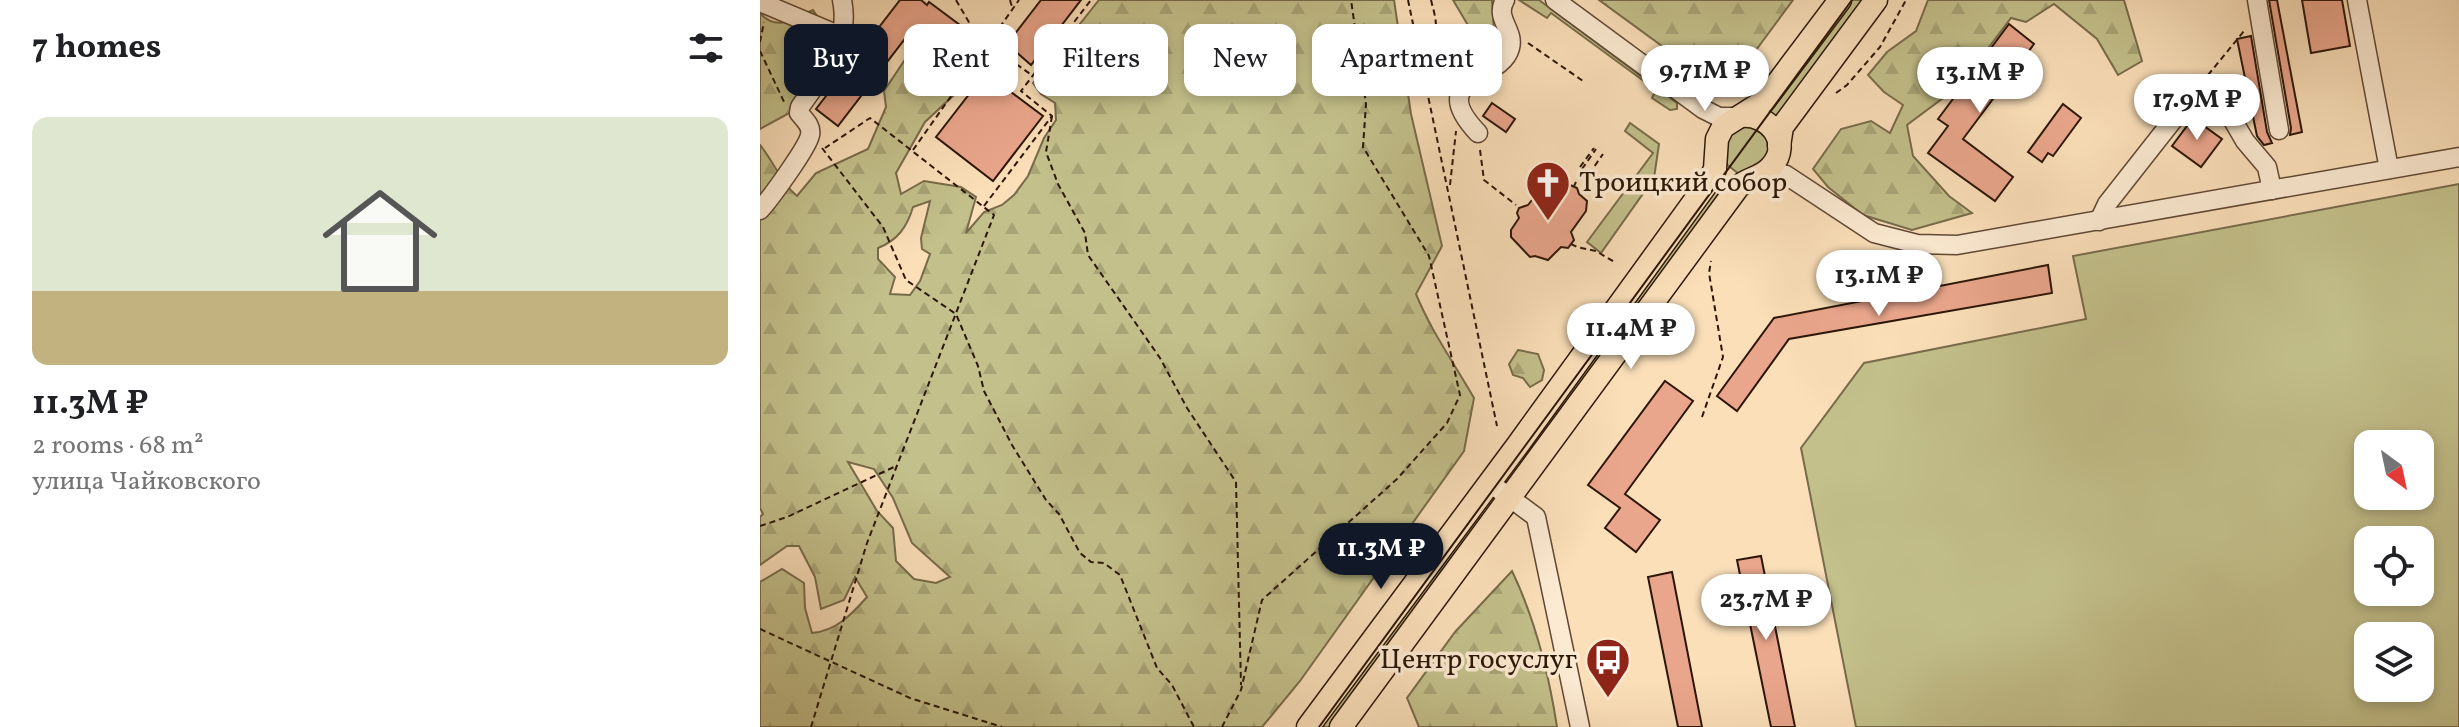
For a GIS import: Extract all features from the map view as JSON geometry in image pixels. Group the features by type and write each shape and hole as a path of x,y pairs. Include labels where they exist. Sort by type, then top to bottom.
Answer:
{"main road":[{"path":"1308,727 1709,181 1715,169 1716,145 1723,127 1764,101 1840,0"},
{"path":"1341,727 1510,497 1751,180 1775,163 1782,127 1876,0"},
{"path":"1739,117 1762,119 1778,140"},
{"path":"1716,145 1721,163 1730,172 1751,180"}],"street":[{"path":"842,0 845,24"},
{"path":"1478,133 1460,108 1461,93 1508,52 1511,43 1501,12 1505,0"},
{"path":"1555,0 1703,109 1719,117 1739,117"},
{"path":"2257,0 2279,130"},
{"path":"2357,0 2389,169"},
{"path":"764,4 812,24"},
{"path":"2099,221 2107,204 2199,87 2231,117 2245,141 2267,167 2272,190"},
{"path":"760,210 777,190 810,138 810,126 799,113 808,96"},
{"path":"1703,109 1713,126 1716,145"},
{"path":"1778,140 1783,163 1796,180"},
{"path":"1751,180 1777,172 1796,180 1866,229 1917,244 1957,245 2459,157"},
{"path":"1490,483 1536,517 1580,727"}],"path":[{"path":"956,0 970,24"},
{"path":"1010,0 1012,8"},
{"path":"1001,24 1019,0"},
{"path":"1052,116 1021,91 1091,0"},
{"path":"1222,727 1241,690 1262,600 1397,479 1447,423 1460,395 1429,256 1363,147 1366,104 1351,0"},
{"path":"1408,0 1497,426"},
{"path":"1431,0 1436,24 1432,72 1436,88 1460,108 1449,190"},
{"path":"1836,93 1847,85 1880,47 1906,0"},
{"path":"760,42 764,4"},
{"path":"2199,87 2242,31 2261,27"},
{"path":"1507,32 1583,81"},
{"path":"760,51 785,103"},
{"path":"1018,66 1033,76"},
{"path":"913,151 951,96"},
{"path":"1052,116 1046,152 1058,184 1085,233 1088,255 1160,358 1187,408 1236,482 1241,690"},
{"path":"983,207 1052,116"},
{"path":"811,727 867,543 956,314 994,215 870,118 824,149 883,227 906,280 956,314 978,366 984,391 1012,445 1046,500 1059,514 1080,553 1091,562 1104,563 1120,575 1157,668 1172,685 1194,727"},
{"path":"1478,133 1484,180 1516,205"},
{"path":"1581,168 1595,149"},
{"path":"1589,174 1603,154"},
{"path":"1571,244 1596,251 1616,263"},
{"path":"1702,417 1723,357 1709,273 1711,261"},
{"path":"760,526 787,517 897,466"},
{"path":"760,629 910,698 1002,727"}],"green space":[{"path":"1099,0 1394,0 1398,24 1312,24 1312,96 1408,96 1442,246 1416,294 1474,398 1464,451 1300,681 1262,727 760,727 760,582 782,569 804,583 805,608 812,633 836,625 867,597 855,577 844,600 821,609 815,577 799,546 787,546 760,565 760,517 763,514 760,508 760,145 786,185 797,196 816,173 868,149 886,107 888,85 904,61 904,96 953,96 925,122 896,173 901,194 924,181 961,187 976,197 966,233 984,212 1002,205 1014,195 1028,176 1044,138 1056,120 1055,103 1044,96 1168,96 1168,24 1080,24","holes":["930,201 921,238 922,249 930,254 920,281 910,295 890,294 895,277 878,259 878,248 901,232 913,207","848,462 874,469 893,498 912,543 950,577 936,583 914,579 896,561 893,528 877,511"]},
{"path":"1453,0 1492,0 1494,24 1467,24"},
{"path":"1519,0 1539,0 1677,103 1677,109 1670,110 1652,98 1656,90 1551,13 1547,18"},
{"path":"1599,0 1793,0 1725,92"},
{"path":"1846,0 1866,0 1777,119 1765,110"},
{"path":"1928,0 2124,0 2142,61 2118,75 2097,39 2054,4 2026,22 2011,18 1986,51 1960,61 1943,98 1907,125 1913,156 1949,196 1972,213 1912,230 1863,215 1828,187 1813,169 1841,129 1871,121 1890,133 1903,105 1884,92 1868,75 1887,52 1916,31"},
{"path":"813,10 823,24 784,24 784,96 803,96 795,110 760,129 760,13 773,22 792,20"},
{"path":"1761,122 1774,158 1739,174 1725,163 1727,128"},
{"path":"1630,123 1659,144 1654,178 1601,253 1587,242 1653,153 1625,131"},
{"path":"1720,176 1730,183 1532,452 1523,446"},
{"path":"2459,184 2459,727 1856,727 1801,448 1864,363 2086,319 2073,256"},
{"path":"1518,350 1538,354 1544,370 1542,380 1530,387 1523,378 1513,375 1509,364"},
{"path":"1472,515 1484,520 1330,727 1315,727"},
{"path":"1512,571 1540,648 1557,727 1419,727 1407,698 1455,632"}],"building":[{"path":"900,0 921,0 927,5 929,2 959,24 904,24 904,40 888,61 888,24 882,24"},
{"path":"1041,0 1081,0 1063,24 1034,24 1034,61 1031,65 1018,54 1018,30"},
{"path":"2269,0 2277,0 2302,132 2290,135 2291,128"},
{"path":"2302,0 2342,0 2350,46 2311,53"},
{"path":"2009,24 2034,44 1963,139 2013,177 1995,201 1928,153 1948,126 1938,119"},
{"path":"2251,36 2267,132 2272,143 2264,145 2257,136 2237,39"},
{"path":"826,96 861,96 838,126 816,109"},
{"path":"968,96 1016,96 1043,116 993,181 936,137"},
{"path":"1492,103 1515,119 1506,132 1483,116"},
{"path":"2063,104 2081,118 2053,156 2048,153 2042,162 2028,152"},
{"path":"2193,118 2222,139 2201,167 2172,146"},
{"path":"1554,178 1577,188 1587,201 1586,211 1571,232 1574,240 1568,248 1561,247 1548,260 1530,257 1511,237 1511,230 1519,218 1519,208 1528,205 1547,181"},
{"path":"2048,265 2052,293 1789,339 1737,411 1717,396 1774,318"},
{"path":"1665,381 1693,401 1625,494 1660,520 1636,552 1605,528 1620,508 1588,485"},
{"path":"1761,556 1795,727 1771,727 1737,560"},
{"path":"1672,572 1702,727 1678,727 1648,577"}],"tram line":[{"path":"1319,727 1852,0"}],"place":[{"name":"Троицкий собор","path":"1548,222"},
{"name":"Центр госуслуг","path":"1608,699"}]}
